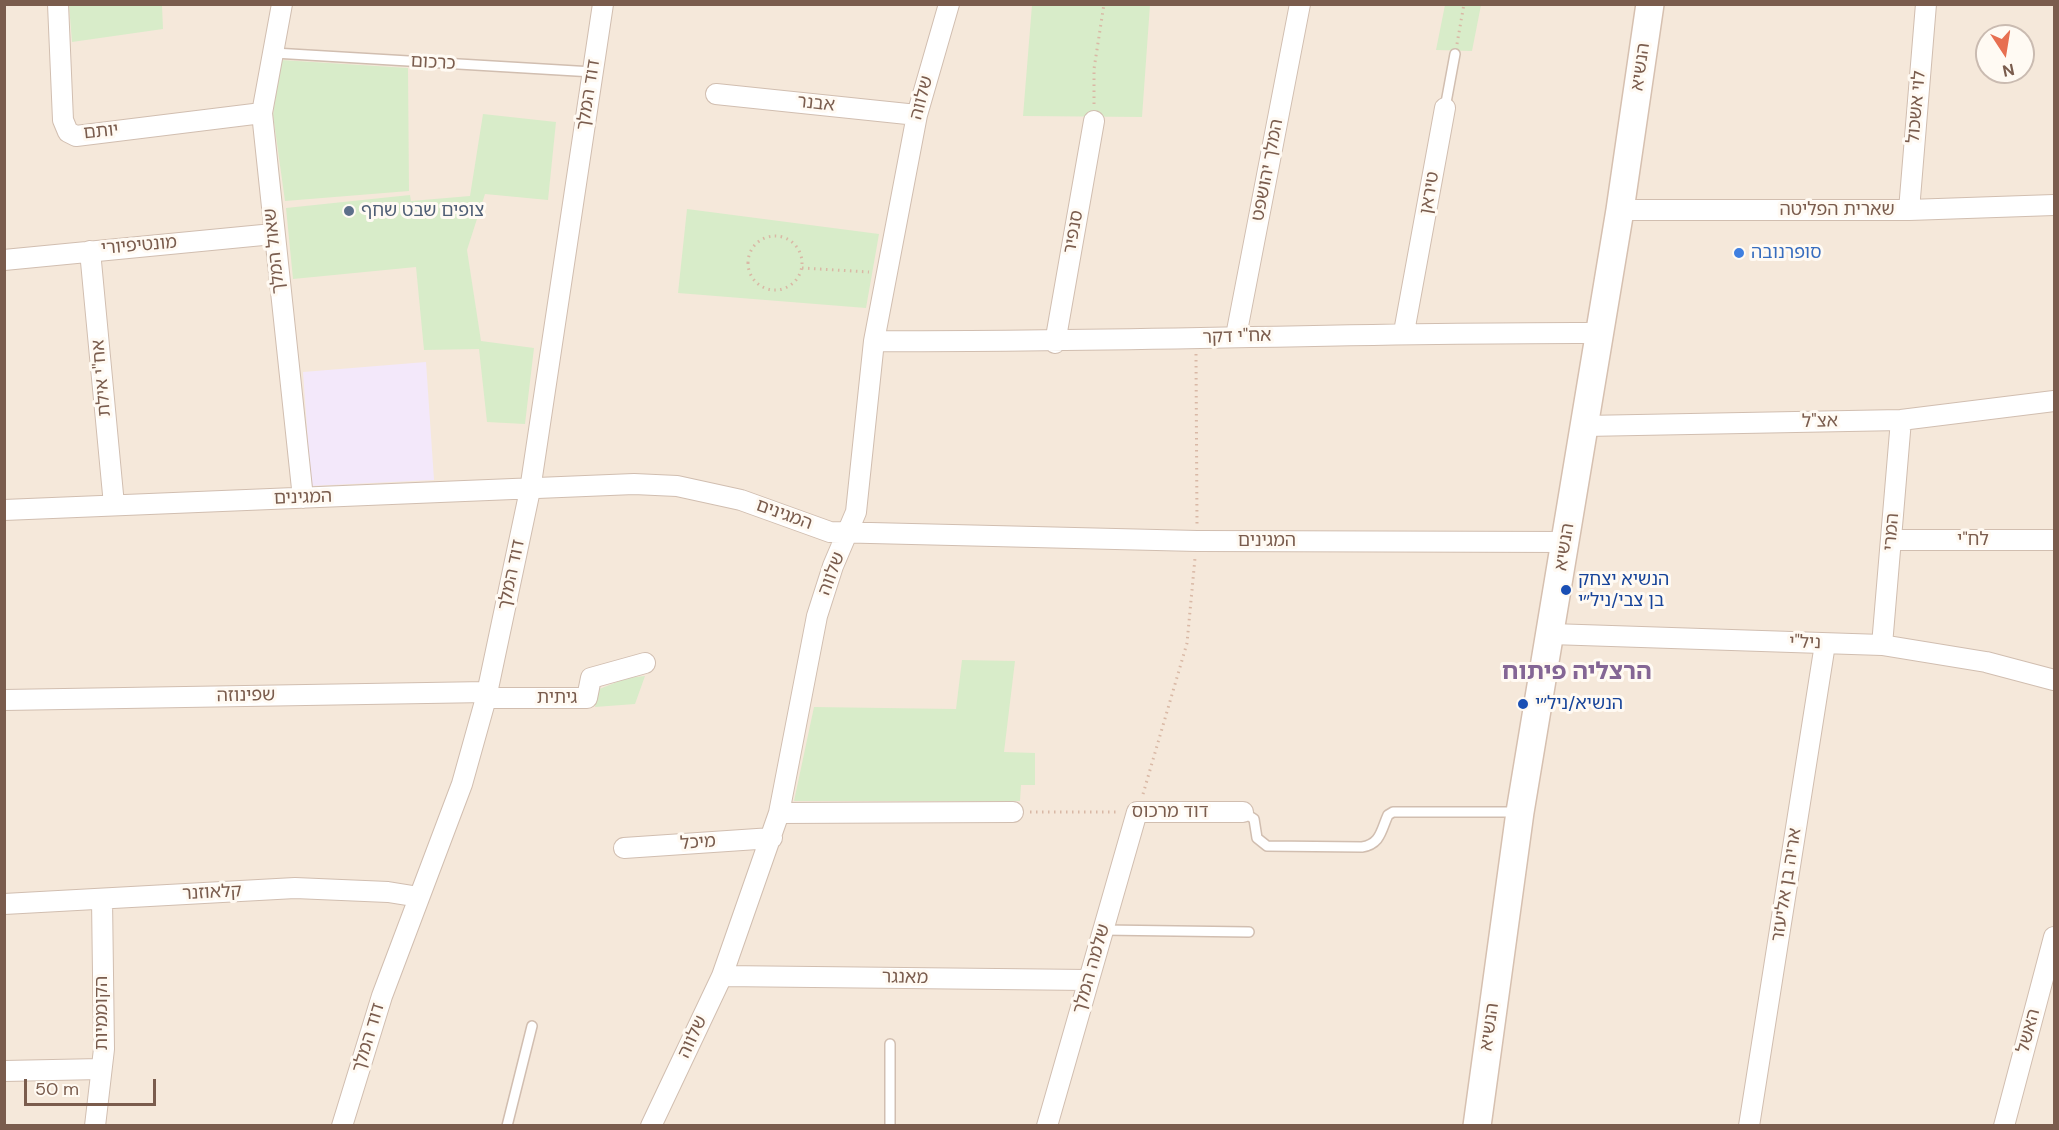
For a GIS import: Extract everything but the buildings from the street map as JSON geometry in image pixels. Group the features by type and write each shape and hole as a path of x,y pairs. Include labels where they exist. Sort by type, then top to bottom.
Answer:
{"street":[{"name":"יותם","path":"58,4 63,120 68,132 76,136 262,113"},
{"name":"שאול המלך","path":"282,4 262,113 273,234 303,498"},
{"name":"דוד המלך","path":"344,1123 382,996 462,784 486,695 530,490 603,4"},
{"name":"שלווה","path":"651,1125 722,976 779,813 817,616 833,566 849,532 857,501 874,341 917,115 948,4"},
{"name":"המלך יהושפט","path":"1236,336 1300,4"},
{"name":"הנשיא","path":"1477,1125 1520,812 1620,210 1650,4"},
{"name":"לוי אשכול","path":"1909,210 1926,4"},
{"name":"אבנר","path":"716,94 917,115"},
{"name":"טיראן","path":"1404,332 1445,108"},
{"name":"סנפיר","path":"1055,342 1094,121"},
{"name":"שארית הפליטה","path":"1620,210 1909,210 2055,205"},
{"name":"מונטיפיורי","path":"4,260 273,234"},
{"name":"אח''י אילת","path":"90,251 114,505"},
{"name":"אח\"י דקר","path":"874,341 1055,342 1404,332 1599,333"},
{"name":"אצ\"ל","path":"1585,426 1901,420 2055,400"},
{"name":"המרי","path":"1882,645 1901,420"},
{"name":"המגינים","path":"4,510 634,484 677,486 741,500 830,532 1197,541 1566,542"},
{"name":"לח\"י","path":"1892,540 2055,540"},
{"name":"ניל\"י","path":"1551,634 1882,645 1986,662 2055,680"},
{"name":"אריה בן אליעזר","path":"1749,1125 1825,644"},
{"name":"גיתית","path":"486,695 587,698 591,678 645,663"},
{"name":"שפינוזה","path":"4,700 486,695"},
{"path":"779,813 1013,812"},
{"name":"דוד מרכוס","path":"1137,812 1242,812"},
{"name":"שלמה המלך","path":"1047,1125 1137,812"},
{"name":"מיכל","path":"624,848 772,838"},
{"name":"קלאוזנר","path":"4,904 295,888 388,892 418,897"},
{"name":"הקוממיות","path":"95,1125 104,1049 102,899"},
{"name":"האשל","path":"2004,1125 2055,937"},
{"name":"מאנגר","path":"722,976 1088,980"},
{"path":"4,1071 101,1069"}],"lane":[{"name":"כרכום","path":"274,53 593,72"},
{"name":"טיראן","path":"1445,108 1455,54"},
{"name":"דוד מרכוס","path":"1242,812 1254,819 1257,838 1267,846 1362,847 1373,845 1378,840 1388,815 1394,812 1520,812"},
{"path":"1103,930 1249,932"},
{"path":"507,1125 532,1026"},
{"path":"890,1044 890,1125"}],"path":[{"path":"1094,121 1094,69 1104,4"},
{"path":"1455,54 1464,4"},
{"path":"777,236 794,243 799,250 802,268 793,284 777,290 768,289 760,286 749,272 749,255 760,240 777,236"},
{"path":"802,268 887,273"},
{"path":"1137,812 1187,643 1197,541 1196,338"},
{"name":"דוד מרכוס","path":"1013,812 1137,812"}],"shaded area":[{"path":"5,5 2054,5 2054,1125 5,1126"},
{"path":"426,362 434,480 311,486 303,372"}],"green space":[{"path":"69,5 162,5 163,29 72,42"},
{"path":"1032,5 1150,5 1142,117 1023,116"},
{"path":"1445,5 1481,5 1472,51 1436,50"},
{"path":"281,60 408,68 409,191 285,201 273,115"},
{"path":"483,114 556,122 548,200 485,194 467,250 481,341 534,348 525,424 487,422 479,349 424,350 416,267 293,279 286,208 410,195 411,201 470,196"},
{"path":"687,209 879,234 866,308 678,293"},
{"path":"962,660 1015,661 1004,752 1035,753 1035,785 1021,785 1020,801 794,801 814,707 956,709"},
{"path":"645,676 635,704 595,707 597,690 627,678"}],"place":[{"name":"צופים שבט שחף","path":"349,211"},
{"name":"סופרנובה","path":"1739,253"},
{"name":"הנשיא יצחק בן צבי/ניל״י","path":"1566,590"},
{"name":"הנשיא/ניל״י","path":"1523,704"}],"district":[{"name":"הרצליה פיתוח","path":"1577,673"}]}
